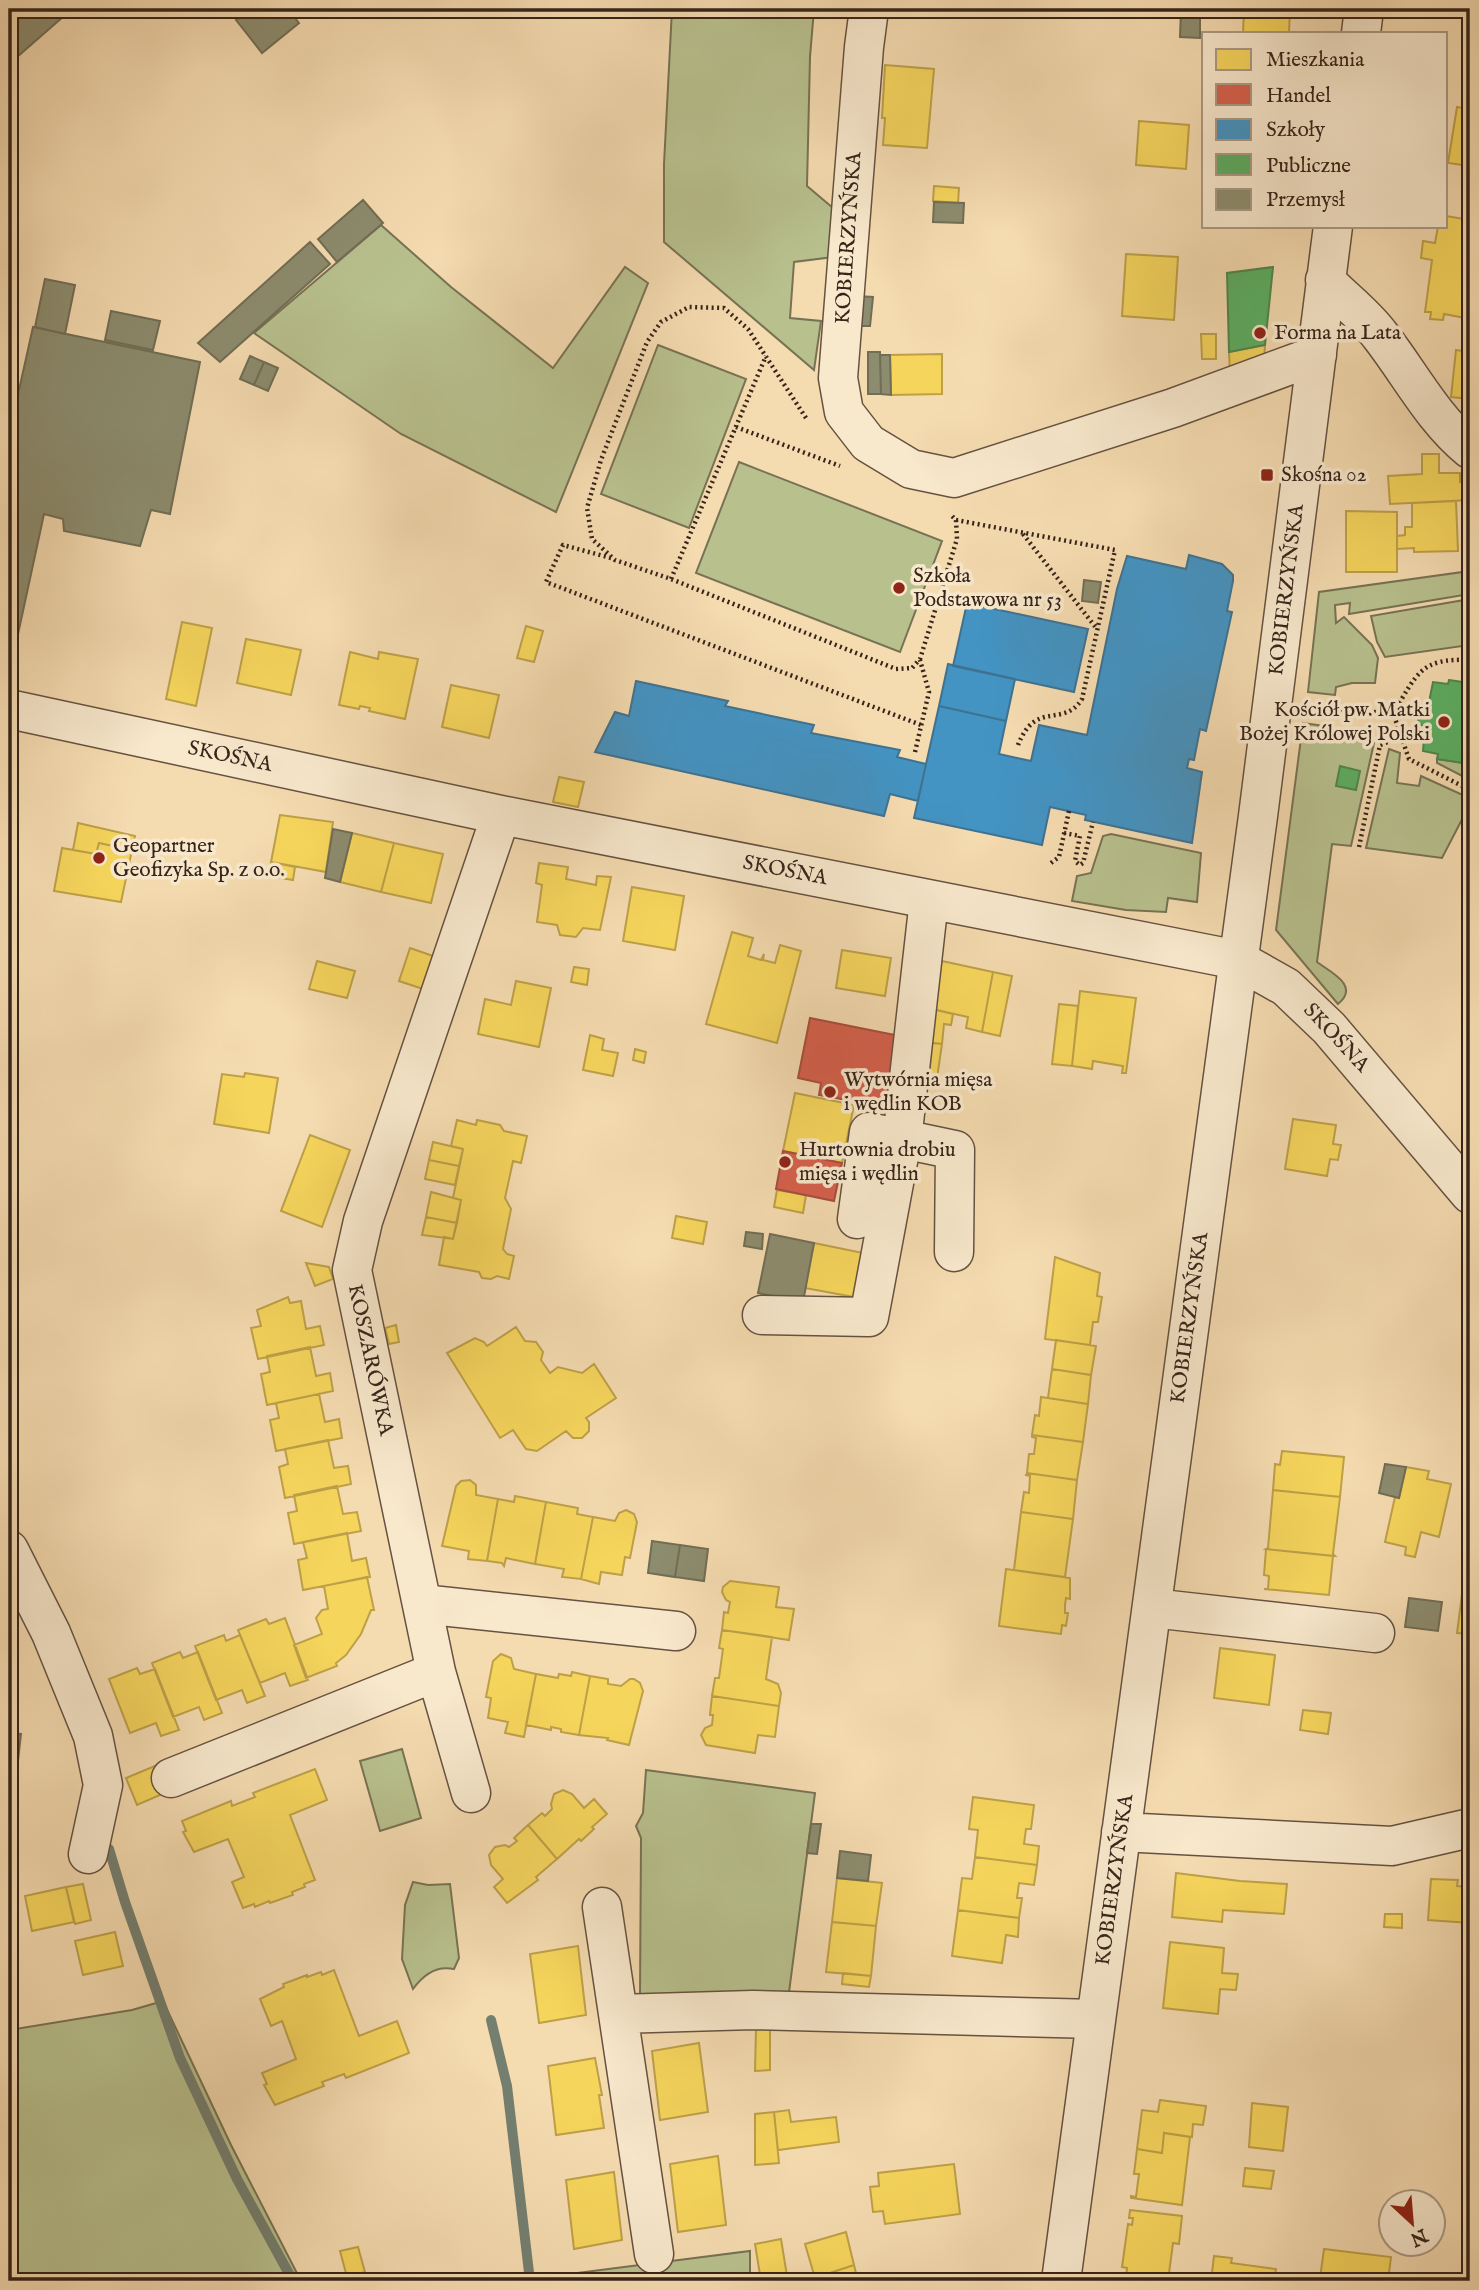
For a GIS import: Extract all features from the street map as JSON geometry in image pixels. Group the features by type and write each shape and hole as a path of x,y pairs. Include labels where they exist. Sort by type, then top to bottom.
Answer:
{"street":[{"name":"KOBIERZYŃSKA","path":"869,9 838,378 844,412 868,443 911,469 954,478 1173,408 1317,355"},
{"path":"1361,32 1364,9"},
{"name":"KOBIERZYŃSKA","path":"1061,2281 1273,700 1333,228"},
{"path":"1325,280 1378,332 1421,394 1457,439 1470,449"},
{"name":"SKOŚNA","path":"9,709 501,815 1238,960 1340,1018 1423,1113 1470,1194"},
{"name":"KOSZARÓWKA","path":"471,1793 436,1672 352,1270 363,1221 501,815"},
{"path":"762,1315 869,1317 902,1139 929,900"},
{"path":"857,1219 869,1132 955,1150 954,1252"},
{"path":"9,1550 51,1633 93,1736 103,1785 88,1854"},
{"path":"422,1604 676,1631"},
{"path":"1152,1608 1376,1633"},
{"path":"171,1778 436,1672"},
{"path":"1121,1832 1392,1846 1470,1828"},
{"path":"602,1907 654,2254"},
{"path":"618,2014 753,2010 1096,2019"}],"path":[{"path":"615,560 592,539 587,509 601,460 647,342 661,323 688,307 724,308 748,329 809,421"},
{"path":"671,579 766,356"},
{"path":"736,427 850,470"},
{"path":"830,454 838,465"},
{"path":"948,512 956,520 1115,550 1082,699 1078,706 1063,715 1043,716 1034,722 1018,745"},
{"path":"921,725 546,582 563,545 671,579 896,669 912,668 920,659 957,539 956,520"},
{"path":"1022,533 1098,629"},
{"path":"915,752 929,692 920,659"},
{"path":"1470,660 1444,659 1420,670 1393,713 1409,759 1470,790"},
{"path":"1273,700 1305,706 1418,716"},
{"path":"1359,847 1380,746 1400,737"},
{"path":"1051,863 1059,857 1069,811"},
{"path":"1065,833 1080,836 1075,861 1080,865 1083,863 1093,822"}],"green space":[{"path":"672,9 814,9 810,57 807,186 833,208 833,257 794,262 790,318 821,321 814,370 664,242 664,164"},
{"path":"381,225 451,287 553,368 625,267 648,283 556,512 401,434 254,333"},
{"path":"658,345 746,379 689,528 601,494"},
{"path":"739,462 942,541 900,652 696,573"},
{"path":"1470,571 1470,594 1349,614 1350,603 1335,605 1336,623 1344,617 1372,645 1378,658 1375,683 1352,683 1336,687 1335,695 1308,692 1319,592"},
{"path":"1470,599 1470,645 1385,657 1377,642 1371,616"},
{"path":"1303,723 1331,727 1344,736 1369,738 1374,743 1351,846 1332,844 1317,962 1336,975 1345,986 1344,997 1338,1004 1276,930"},
{"path":"1389,749 1400,753 1397,783 1419,786 1421,776 1465,796 1470,804 1442,858 1366,848"},
{"path":"1437,759 1470,764 1470,780 1437,763"},
{"path":"1111,834 1201,853 1197,902 1168,898 1166,912 1126,910 1072,901 1077,876 1091,873 1103,836"},
{"path":"402,1749 421,1818 380,1831 360,1761"},
{"path":"646,1770 815,1793 788,2000 640,1996 641,1838 636,1826 643,1813"},
{"path":"413,1882 428,1885 450,1884 459,1958 454,1969 441,1968 430,1972 413,1989 402,1959 405,1905"},
{"path":"163,2001 231,2145 301,2281 9,2281 9,2030 132,2010"},
{"path":"750,2251 750,2281 554,2281 553,2276"}],"building: Mieszkania":[{"path":"1244,9 1290,9 1289,32 1243,32"},
{"path":"885,65 934,69 927,148 883,145"},
{"path":"1457,107 1470,109 1470,166 1448,163"},
{"path":"1139,121 1189,125 1186,169 1136,165"},
{"path":"934,186 959,188 958,203 933,201"},
{"path":"1448,216 1470,220 1470,319 1444,314 1443,320 1430,319 1431,312 1425,312 1432,260 1421,258 1423,241 1435,243 1438,228 1448,228"},
{"path":"1126,254 1178,257 1174,320 1122,316"},
{"path":"1201,334 1216,334 1216,359 1202,359"},
{"path":"1265,345 1264,362 1230,375 1229,352"},
{"path":"1456,350 1470,352 1470,399 1451,397"},
{"path":"942,354 942,394 891,395 890,355"},
{"path":"1422,454 1439,454 1439,473 1460,473 1460,482 1470,480 1470,500 1390,504 1388,476 1422,474"},
{"path":"1456,501 1458,551 1414,552 1414,548 1397,549 1397,536 1405,535 1405,527 1412,527 1412,503"},
{"path":"1346,511 1397,512 1397,572 1346,572"},
{"path":"182,622 212,628 196,706 166,699"},
{"path":"526,626 543,631 534,662 517,658"},
{"path":"246,639 301,650 291,695 237,683"},
{"path":"350,652 378,659 379,652 418,659 405,719 369,711 370,708 339,705"},
{"path":"451,685 499,695 489,738 442,727"},
{"path":"559,777 584,782 578,807 553,802"},
{"path":"280,815 333,822 326,872 271,862"},
{"path":"78,823 135,836 132,850 99,843 96,854 73,850"},
{"path":"352,833 394,843 381,892 340,882"},
{"path":"99,843 132,850 121,902 54,891 62,848 96,854"},
{"path":"394,843 443,854 431,903 381,892"},
{"path":"271,862 295,867 293,880 269,876"},
{"path":"539,863 568,867 566,879 596,885 597,876 611,877 600,930 583,928 576,937 560,935 557,925 537,922 542,885 536,883"},
{"path":"632,887 684,896 675,950 623,941"},
{"path":"732,932 753,938 748,956 761,960 764,954 763,960 775,963 780,945 801,951 777,1043 706,1024"},
{"path":"410,948 433,956 423,989 399,981"},
{"path":"842,950 891,958 885,996 836,988"},
{"path":"317,961 355,971 347,998 309,989"},
{"path":"942,961 993,972 982,1032 966,1028 968,1017 932,1009"},
{"path":"574,967 589,969 587,985 571,982"},
{"path":"993,972 1012,976 1000,1036 982,1032"},
{"path":"516,981 551,988 539,1047 478,1034 485,999 511,1005"},
{"path":"1080,991 1136,998 1126,1073 1122,1073 1123,1066 1093,1061 1092,1069 1072,1066"},
{"path":"1059,1004 1078,1006 1072,1066 1052,1064"},
{"path":"932,1009 953,1014 951,1025 944,1024 942,1044 924,1042"},
{"path":"590,1035 604,1039 602,1050 618,1053 613,1076 583,1070"},
{"path":"924,1042 942,1044 936,1085 917,1082"},
{"path":"635,1049 646,1052 644,1063 633,1060"},
{"path":"245,1073 278,1078 269,1133 214,1124 222,1074 244,1077"},
{"path":"795,1093 854,1105 842,1163 783,1151"},
{"path":"1293,1119 1336,1125 1333,1144 1341,1145 1338,1160 1330,1159 1327,1176 1285,1169"},
{"path":"457,1120 476,1125 477,1120 500,1125 504,1131 527,1136 521,1163 513,1161 505,1198 511,1209 503,1249 514,1256 509,1279 497,1276 491,1279 482,1278 479,1272 439,1265 444,1237 453,1239 461,1200 453,1198 463,1149 451,1146"},
{"path":"310,1135 350,1150 322,1227 281,1211"},
{"path":"433,1142 463,1149 459,1166 429,1160"},
{"path":"429,1160 459,1166 455,1185 425,1179"},
{"path":"777,1190 806,1195 803,1213 774,1207"},
{"path":"431,1192 461,1200 457,1223 426,1217"},
{"path":"676,1216 707,1222 703,1244 672,1238"},
{"path":"426,1217 457,1223 453,1239 422,1235"},
{"path":"814,1243 863,1253 854,1297 805,1288"},
{"path":"1055,1257 1100,1273 1097,1296 1102,1297 1098,1322 1093,1322 1090,1345 1045,1339"},
{"path":"306,1263 329,1267 333,1279 315,1286"},
{"path":"288,1297 290,1303 301,1301 306,1329 320,1326 324,1345 258,1359 251,1328 261,1326 257,1310"},
{"path":"396,1325 399,1342 389,1344 385,1328"},
{"path":"516,1327 525,1341 536,1342 543,1352 541,1360 550,1373 558,1367 582,1373 594,1364 616,1398 586,1418 589,1431 582,1438 573,1438 566,1431 537,1451 526,1449 513,1430 500,1438 447,1353 475,1338 487,1346"},
{"path":"1056,1340 1096,1346 1091,1375 1052,1369"},
{"path":"310,1347 316,1376 330,1373 333,1391 267,1405 261,1374 270,1372 267,1356"},
{"path":"1052,1369 1091,1375 1088,1404 1048,1398"},
{"path":"319,1394 325,1422 339,1419 342,1438 276,1451 270,1420 279,1418 276,1403"},
{"path":"1041,1397 1088,1404 1083,1442 1032,1435 1035,1415 1039,1416"},
{"path":"1032,1435 1083,1442 1077,1480 1027,1473 1029,1454 1034,1454 1036,1438"},
{"path":"328,1440 334,1468 348,1466 351,1484 285,1498 279,1467 288,1464 285,1449"},
{"path":"1282,1451 1344,1457 1340,1497 1273,1490 1275,1464 1280,1465"},
{"path":"1406,1467 1429,1471 1427,1479 1451,1484 1439,1537 1421,1532 1415,1557 1405,1555 1406,1547 1385,1542 1395,1497 1399,1498"},
{"path":"1026,1475 1077,1480 1073,1519 1021,1512 1024,1492 1029,1493 1030,1476"},
{"path":"470,1480 476,1485 476,1495 498,1499 487,1561 468,1559 469,1551 442,1546 456,1486 461,1481"},
{"path":"337,1486 343,1514 357,1512 361,1531 294,1544 288,1513 297,1511 294,1495"},
{"path":"1273,1490 1340,1497 1333,1554 1335,1556 1266,1549"},
{"path":"515,1496 546,1502 535,1564 506,1558 504,1566 502,1563 487,1561 498,1499 514,1502"},
{"path":"546,1502 578,1508 577,1514 593,1517 581,1579 562,1577 564,1569 535,1564"},
{"path":"626,1510 634,1514 637,1522 630,1558 625,1557 622,1575 601,1572 599,1584 581,1579 593,1517 615,1521 619,1513"},
{"path":"1021,1512 1073,1519 1065,1577 1014,1570"},
{"path":"347,1533 352,1561 366,1558 370,1577 303,1590 298,1560 307,1558 303,1542"},
{"path":"1266,1549 1333,1556 1329,1595 1264,1589 1268,1589 1269,1576 1264,1575"},
{"path":"1006,1569 1070,1578 1070,1599 1066,1598 1065,1605 1065,1613 1068,1613 1066,1626 1062,1625 1061,1634 999,1626"},
{"path":"367,1577 374,1610 371,1610 361,1634 346,1655 336,1663 337,1666 306,1678 294,1645 322,1634 316,1618 322,1610 328,1609 324,1586"},
{"path":"1464,1579 1470,1580 1470,1634 1457,1633"},
{"path":"730,1581 779,1587 776,1607 794,1609 789,1640 722,1630 724,1612 728,1613 730,1602 722,1592 723,1587"},
{"path":"285,1618 308,1680 290,1686 285,1673 260,1683 238,1630 266,1619 269,1624"},
{"path":"722,1630 772,1637 766,1679 778,1684 781,1693 779,1706 712,1696 715,1678 719,1678 723,1649 719,1648"},
{"path":"224,1635 226,1641 240,1635 265,1696 247,1703 242,1690 216,1700 195,1646"},
{"path":"1220,1648 1275,1655 1269,1705 1214,1698"},
{"path":"180,1652 183,1658 198,1652 222,1713 204,1720 199,1707 173,1717 152,1663"},
{"path":"501,1654 511,1658 514,1669 536,1674 524,1737 505,1733 508,1722 488,1718 491,1698 486,1697 493,1661"},
{"path":"137,1668 140,1674 155,1669 179,1730 161,1736 156,1723 130,1733 109,1679"},
{"path":"572,1672 590,1676 579,1735 551,1727 551,1730 526,1725 536,1674 558,1678 559,1674 571,1676"},
{"path":"590,1676 608,1679 608,1684 621,1686 630,1679 640,1683 643,1691 629,1745 607,1740 608,1738 579,1735"},
{"path":"712,1696 779,1706 775,1737 758,1735 755,1753 706,1745 701,1735 705,1728 712,1725"},
{"path":"1303,1710 1331,1713 1328,1734 1300,1730"},
{"path":"157,1765 167,1792 137,1805 126,1778"},
{"path":"315,1769 327,1800 290,1815 315,1880 292,1892 293,1895 243,1908 232,1882 244,1877 228,1839 194,1852 183,1832 186,1831 182,1821 231,1801 232,1806 255,1797 253,1793"},
{"path":"563,1790 572,1794 584,1808 594,1799 607,1814 581,1841 579,1839 557,1859 528,1825 542,1813 545,1816 552,1809 554,1794"},
{"path":"973,1797 1034,1805 1031,1829 1026,1829 1024,1844 1039,1846 1037,1865 975,1857 978,1830 969,1829"},
{"path":"528,1825 557,1859 536,1877 538,1880 507,1903 494,1887 503,1879 491,1865 489,1855 495,1847 509,1847 517,1841 514,1838"},
{"path":"975,1857 1037,1865 1034,1885 1019,1883 1017,1898 1022,1898 1019,1918 958,1910 962,1878 972,1879"},
{"path":"1176,1873 1287,1884 1284,1914 1223,1910 1222,1922 1172,1917"},
{"path":"837,1878 882,1883 876,1926 832,1922"},
{"path":"1431,1879 1458,1880 1457,1886 1470,1887 1470,1923 1428,1920"},
{"path":"83,1884 91,1920 75,1924 66,1887"},
{"path":"66,1887 74,1922 32,1931 25,1896"},
{"path":"958,1910 1019,1918 1018,1937 1006,1935 1002,1963 952,1956"},
{"path":"1385,1914 1402,1914 1402,1928 1384,1927"},
{"path":"832,1922 876,1926 871,1976 826,1972"},
{"path":"115,1932 123,1966 83,1975 75,1941"},
{"path":"1170,1942 1224,1948 1222,1973 1238,1974 1236,1990 1220,1989 1218,2014 1163,2008"},
{"path":"578,1946 586,2015 539,2023 530,1954"},
{"path":"334,1970 359,2036 397,2021 409,2053 346,2078 344,2074 322,2082 324,2086 275,2105 264,2085 267,2084 262,2073 296,2059 282,2021 271,2026 260,1999 284,1987 283,1984 307,1975 321,1972 322,1975"},
{"path":"843,1973 871,1976 869,1987 842,1984"},
{"path":"756,2029 770,2029 770,2070 755,2071"},
{"path":"699,2043 708,2112 660,2120 652,2051"},
{"path":"595,2058 602,2095 599,2095 604,2128 556,2135 548,2066"},
{"path":"1160,2100 1206,2106 1203,2125 1193,2124 1192,2137 1164,2133 1162,2153 1137,2149 1142,2110 1158,2112"},
{"path":"1252,2103 1288,2107 1283,2151 1249,2147"},
{"path":"789,2110 791,2122 836,2117 839,2142 778,2150 774,2112"},
{"path":"774,2112 779,2163 755,2165 755,2114"},
{"path":"1164,2133 1190,2137 1182,2205 1131,2198 1136,2197 1139,2174 1134,2174 1137,2149 1162,2153"},
{"path":"718,2156 726,2225 678,2232 670,2164"},
{"path":"954,2164 960,2214 885,2224 883,2211 873,2212 870,2187 879,2186 878,2173"},
{"path":"1245,2168 1274,2171 1271,2189 1243,2186"},
{"path":"614,2172 622,2240 574,2249 566,2180"},
{"path":"1130,2210 1182,2216 1179,2244 1173,2243 1168,2281 1120,2281 1121,2276 1126,2277 1127,2268 1122,2267 1128,2224 1132,2225 1133,2218 1129,2218"},
{"path":"846,2232 854,2265 815,2278 805,2244"},
{"path":"781,2239 787,2276 761,2281 755,2244"},
{"path":"358,2247 365,2272 347,2277 340,2251"},
{"path":"1324,2249 1391,2258 1388,2281 1334,2281 1320,2278"},
{"path":"1214,2256 1232,2258 1231,2263 1276,2269 1274,2281 1211,2281"},
{"path":"854,2265 857,2277 843,2281 815,2281 815,2278"}],"building: Handel":[{"path":"810,1018 905,1037 891,1108 819,1095 821,1083 798,1078"},
{"path":"783,1151 842,1163 834,1201 776,1189"}],"building: Szkoły":[{"path":"1189,555 1222,564 1233,575 1227,611 1232,612 1206,731 1200,729 1194,760 1189,759 1187,768 1202,772 1192,843 1085,820 1086,815 1050,807 1042,845 914,818 939,706 1006,721 999,754 1031,761 1039,725 1087,735 1117,589 1127,556 1186,569"},
{"path":"967,603 1088,629 1074,692 953,666"},
{"path":"948,664 1015,679 1006,721 939,706"},
{"path":"636,681 728,701 725,706 814,725 811,733 900,750 897,757 926,764 918,801 890,794 884,816 595,752 615,712 629,716"}],"building: Publiczne":[{"path":"1273,267 1265,345 1229,352 1227,273"},
{"name":"Kościół pw. Matki Bożej Królowej Polski","path":"1449,680 1470,683 1470,764 1437,759 1438,754 1423,751 1425,727 1418,723 1420,707 1428,707 1433,682 1448,684"},
{"path":"1340,766 1360,771 1356,790 1336,786"}],"building: Przemysł":[{"path":"9,9 72,9 9,64"},
{"path":"250,9 288,9 299,23 262,53 236,20"},
{"path":"1181,9 1200,9 1200,38 1180,37"},
{"path":"363,200 383,223 337,262 318,239"},
{"path":"934,202 964,203 963,223 933,222"},
{"path":"9,220 16,222 9,257"},
{"path":"310,242 330,264 220,362 198,343"},
{"path":"45,279 75,285 65,334 35,327"},
{"path":"857,296 873,297 870,326 856,326"},
{"path":"111,311 160,321 153,350 105,340"},
{"path":"33,327 200,362 170,514 151,510 140,546 64,531 63,519 44,514 12,662 9,661 9,435"},
{"path":"868,352 880,352 881,394 868,394"},
{"path":"880,355 890,355 891,395 881,394"},
{"path":"250,356 264,362 254,385 240,379"},
{"path":"264,362 278,368 268,391 254,385"},
{"path":"9,403 15,405 9,435"},
{"path":"1084,580 1101,582 1098,603 1082,601"},
{"path":"333,829 352,833 340,882 325,878"},
{"path":"746,1232 763,1234 762,1249 744,1246"},
{"path":"770,1234 814,1243 803,1302 758,1293"},
{"path":"1385,1464 1406,1467 1399,1498 1379,1493"},
{"path":"652,1541 680,1545 675,1577 648,1573"},
{"path":"680,1545 708,1549 704,1581 675,1577"},
{"path":"1409,1598 1442,1602 1438,1631 1405,1627"},
{"path":"9,1733 21,1734 18,1761 9,1760"},
{"path":"811,1824 821,1824 817,1854 807,1853"},
{"path":"840,1851 871,1855 868,1881 837,1878"}],"waterway":[{"path":"109,1849 180,2058 237,2179 293,2281"},
{"path":"491,2020 507,2086 530,2281"}],"place":[{"name":"Forma na Lata","path":"1260,333"},
{"name":"Skośna 02","path":"1267,475"},
{"name":"Szkoła Podstawowa nr 53","path":"899,588"},
{"name":"Kościół pw. Matki Bożej Królowej Polski","path":"1444,722"},
{"name":"Geopartner Geofizyka Sp. z o.o.","path":"99,858"},
{"name":"Wytwórnia mięsa i wędlin KOB","path":"830,1092"},
{"name":"Hurtownia drobiu mięsa i wędlin","path":"785,1162"}]}
